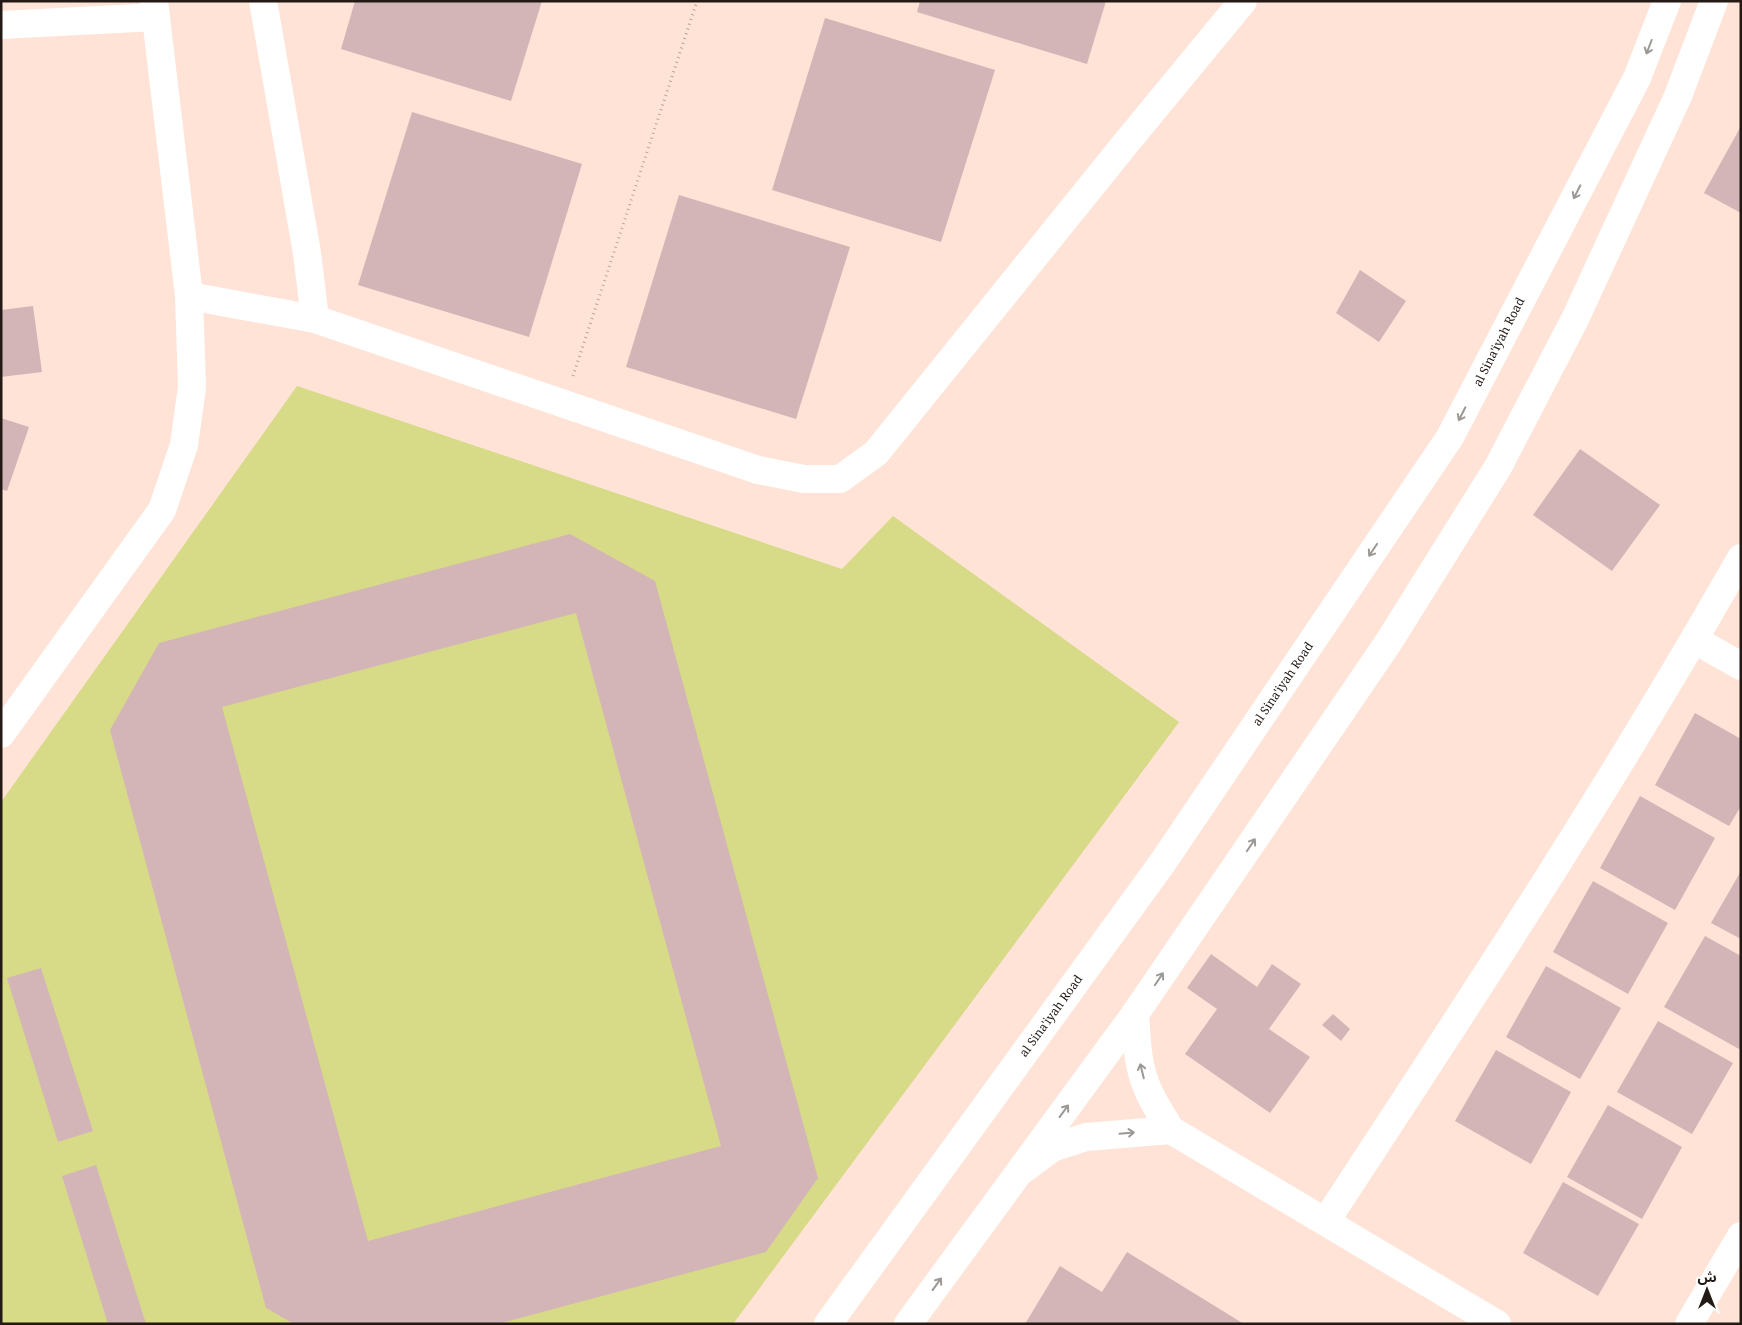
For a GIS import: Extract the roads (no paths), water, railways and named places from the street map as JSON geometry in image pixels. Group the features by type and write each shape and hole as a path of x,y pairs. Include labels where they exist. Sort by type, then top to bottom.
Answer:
{"main road":[{"path":"263,1 308,253 315,319"},
{"path":"189,296 315,319 758,470 804,479 840,479 876,453 1243,1"},
{"name":"al Sina'iyah Road","path":"828,1324 1163,862 1450,437 1636,78 1666,1"},
{"path":"908,1324 1135,1014 1388,643 1498,467 1574,319 1678,96 1714,1"},
{"path":"1,25 155,9 189,296 192,387 184,445 162,510 1,734"},
{"path":"1326,1221 1497,961 1695,640 1741,558"},
{"path":"1695,640 1741,666"},
{"path":"1135,1014 1137,1052 1145,1084 1158,1111 1171,1130 1497,1324"},
{"path":"1019,1173 1052,1148 1086,1137 1171,1130"},
{"path":"1689,1324 1741,1236"}]}
